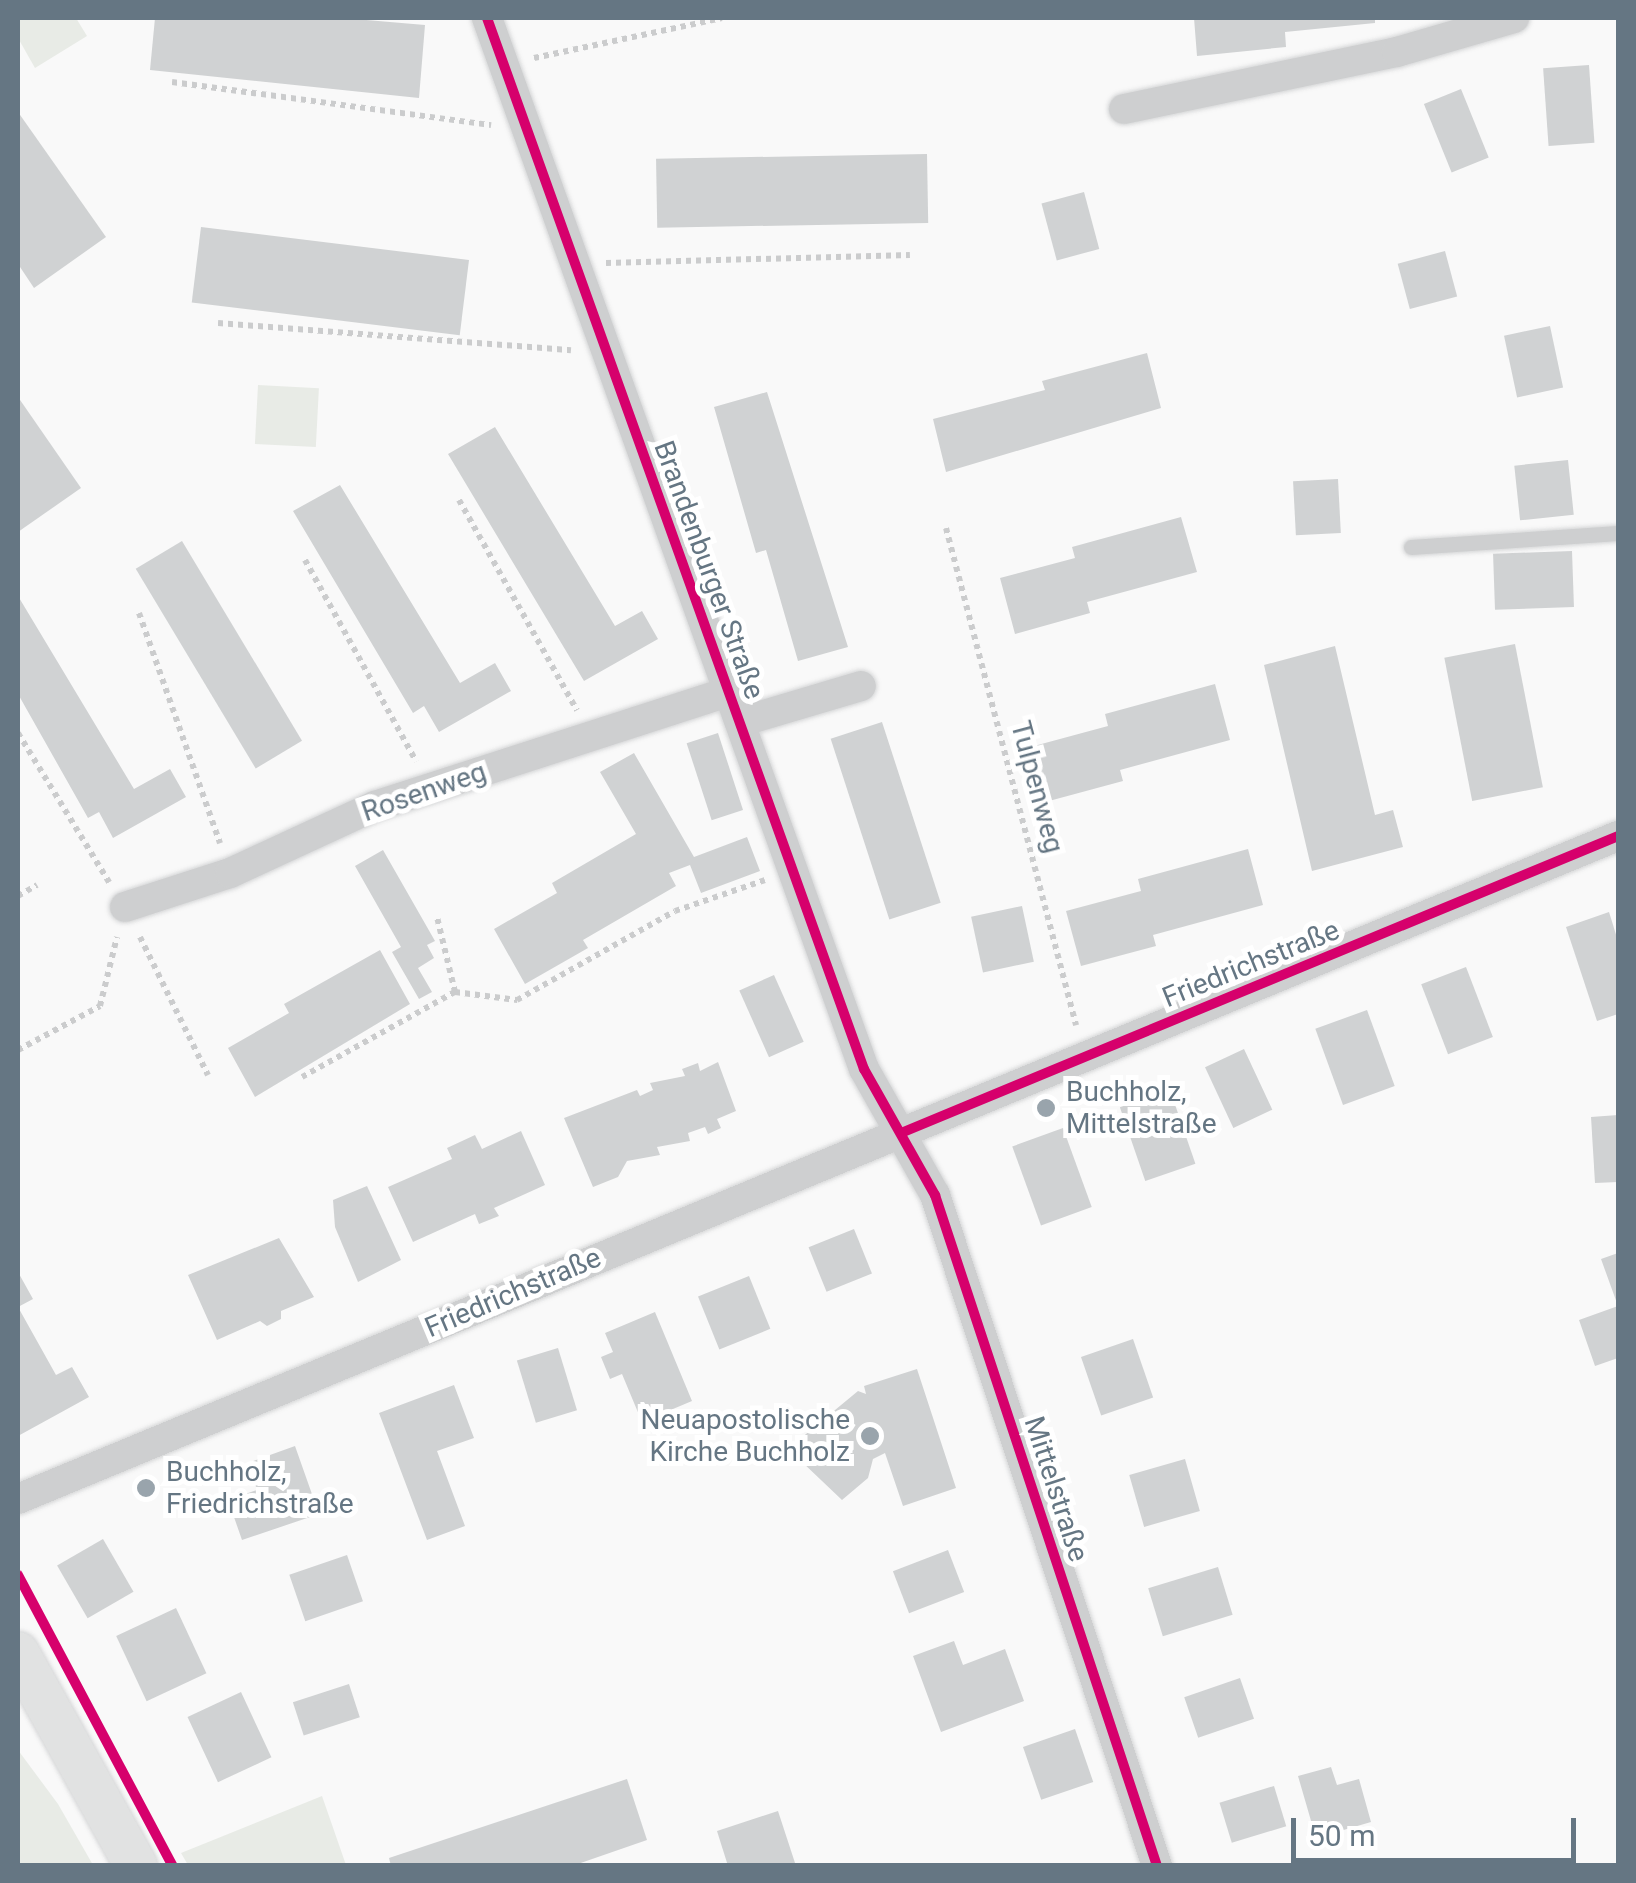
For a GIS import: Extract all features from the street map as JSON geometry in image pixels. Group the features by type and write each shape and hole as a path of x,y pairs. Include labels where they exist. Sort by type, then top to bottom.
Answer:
{"main road":[{"path":"18,1653 136,1866"}],"street":[{"name":"Brandenburger Straße","path":"487,18 864,1069 901,1133"},
{"path":"1124,109 1397,52 1514,18"},
{"name":"Brandenburger Straße","path":"740,722 860,686"},
{"name":"Rosenweg","path":"125,907 230,873 375,806 729,692"},
{"name":"Friedrichstraße","path":"18,1499 1618,836"},
{"name":"Mittelstraße","path":"901,1133 935,1195 1157,1866"}],"lane":[{"path":"1411,547 1618,533"}],"path":[{"path":"504,64 722,18"},
{"path":"172,82 527,130"},
{"path":"575,264 910,254"},
{"path":"218,322 607,353"},
{"path":"459,500 592,737"},
{"path":"305,560 431,788"},
{"path":"139,613 230,873"},
{"path":"18,732 125,907 208,1075"},
{"path":"302,1076 456,992 517,1000 674,912 793,871"},
{"path":"18,896 38,885"},
{"path":"18,1050 100,1006 125,907"},
{"path":"437,917 456,992"}],"shaded area":[{"path":"18,18 76,18 87,36 35,68 18,38"},
{"path":"258,385 319,388 316,447 255,444"},
{"path":"18,1750 58,1804 93,1865 18,1865"},
{"path":"322,1796 346,1865 188,1865 181,1853"}],"building":[{"path":"155,18 343,18 425,25 419,98 150,70"},
{"path":"1194,18 1375,18 1375,23 1285,32 1286,47 1197,56"},
{"path":"1589,65 1594,143 1549,146 1543,68"},
{"path":"1461,89 1489,158 1452,173 1424,104"},
{"path":"18,112 106,237 34,288 18,264"},
{"path":"927,154 928,223 657,228 656,159"},
{"path":"1084,192 1099,249 1057,260 1041,203"},
{"path":"201,227 469,260 460,335 192,302"},
{"path":"1445,251 1457,296 1410,309 1398,264"},
{"path":"1550,326 1563,388 1517,397 1504,336"},
{"path":"1147,353 1161,408 946,472 933,419 1045,390 1042,381"},
{"path":"767,392 848,647 798,661 766,550 756,553 714,407"},
{"path":"18,397 81,488 18,532"},
{"path":"495,427 615,626 642,611 658,639 584,681 448,454"},
{"path":"1568,460 1574,515 1520,520 1514,466"},
{"path":"1338,479 1341,533 1296,535 1293,481"},
{"path":"340,485 460,683 495,663 511,691 439,732 424,706 413,713 293,511"},
{"path":"1181,517 1197,572 1087,602 1090,613 1015,634 1000,578 1075,558 1072,547"},
{"path":"182,541 302,741 256,769 136,569"},
{"path":"1572,551 1574,607 1495,610 1493,554"},
{"path":"18,596 134,789 170,769 186,797 113,838 99,812 88,818 18,694"},
{"path":"1515,644 1543,787 1472,801 1444,658"},
{"path":"1335,646 1375,815 1393,810 1403,847 1312,871 1264,665"},
{"path":"1215,684 1230,740 1120,770 1123,781 1049,801 1034,746 1108,726 1105,714"},
{"path":"882,722 941,903 889,919 831,739"},
{"path":"718,733 743,810 712,820 687,743"},
{"path":"634,753 694,857 747,837 760,871 701,893 690,865 669,873 676,886 583,940 588,948 525,984 494,929 557,893 552,883 636,834 600,772"},
{"path":"1248,849 1263,905 1153,935 1156,946 1081,966 1066,911 1141,891 1138,879"},
{"path":"383,850 435,941 427,945 434,958 418,968 432,992 419,999 392,952 401,947 355,866"},
{"path":"1022,906 1034,962 983,973 971,917"},
{"path":"1609,912 1618,941 1618,1014 1597,1021 1566,927"},
{"path":"380,950 410,1004 255,1097 228,1048 289,1013 284,1004"},
{"path":"1466,967 1493,1037 1448,1054 1421,984"},
{"path":"774,975 804,1042 769,1057 739,990"},
{"path":"1367,1010 1395,1086 1343,1105 1315,1029"},
{"path":"1244,1049 1272,1110 1233,1128 1205,1067"},
{"path":"718,1062 736,1111 717,1119 721,1128 708,1134 705,1127 688,1133 690,1141 657,1147 660,1155 627,1161 618,1177 593,1187 564,1118 637,1090 640,1096 653,1090 650,1083 685,1076 682,1069 698,1063 700,1071"},
{"path":"1170,1090 1195,1164 1145,1181 1120,1107"},
{"path":"1618,1115 1618,1182 1595,1183 1591,1117"},
{"path":"1063,1128 1092,1207 1041,1225 1012,1146"},
{"path":"521,1131 545,1185 494,1208 499,1216 479,1224 475,1214 413,1242 388,1187 452,1159 447,1148 475,1135 482,1149"},
{"path":"367,1186 401,1260 358,1282 335,1227 333,1200"},
{"path":"854,1229 872,1274 827,1292 809,1247"},
{"path":"279,1238 314,1297 281,1311 281,1319 267,1326 260,1321 217,1340 188,1275"},
{"path":"1618,1253 1618,1306 1601,1259"},
{"path":"18,1272 33,1299 18,1307"},
{"path":"749,1276 770,1329 719,1349 698,1297"},
{"path":"1618,1306 1618,1358 1595,1366 1579,1320"},
{"path":"18,1307 56,1375 72,1367 89,1397 18,1436"},
{"path":"655,1312 692,1401 642,1422 622,1374 610,1379 601,1357 613,1352 605,1333"},
{"path":"1133,1339 1153,1398 1101,1416 1081,1357"},
{"path":"558,1348 577,1410 536,1423 517,1361"},
{"name":"Neuapostolische Kirche Buchholz","path":"917,1369 956,1488 903,1506 885,1453 873,1459 868,1478 842,1500 801,1461 800,1439 858,1391 866,1394 864,1386"},
{"path":"454,1385 474,1438 437,1451 465,1526 427,1540 379,1413"},
{"path":"295,1446 319,1514 242,1540 228,1500 257,1490 248,1463"},
{"path":"1185,1459 1200,1511 1144,1527 1129,1475"},
{"path":"103,1539 134,1592 88,1618 57,1566"},
{"path":"948,1550 964,1592 909,1613 893,1571"},
{"path":"347,1555 363,1601 305,1621 289,1575"},
{"path":"1218,1567 1233,1615 1163,1636 1148,1588"},
{"path":"176,1608 206,1673 147,1701 116,1636"},
{"path":"954,1641 963,1665 1005,1649 1024,1701 941,1732 913,1656"},
{"path":"1240,1678 1254,1719 1198,1738 1184,1697"},
{"path":"349,1684 360,1717 304,1736 293,1702"},
{"path":"241,1692 271,1757 218,1782 188,1717"},
{"path":"1075,1729 1093,1782 1041,1800 1023,1747"},
{"path":"1331,1767 1337,1785 1359,1779 1371,1822 1316,1838 1298,1776"},
{"path":"627,1779 647,1840 572,1866 391,1866 389,1858"},
{"path":"1274,1786 1286,1826 1232,1843 1219,1803"},
{"path":"778,1811 796,1866 728,1866 717,1831"}],"cycle path":[{"path":"487,18 864,1069 935,1195 1157,1866"},
{"path":"901,1133 1618,836"},
{"path":"18,1575 173,1866"}],"place":[{"name":"Buchholz, Mittelstraße","path":"1046,1108"},
{"name":"Neuapostolische Kirche Buchholz","path":"870,1436"},
{"name":"Buchholz, Friedrichstraße","path":"146,1488"}]}
